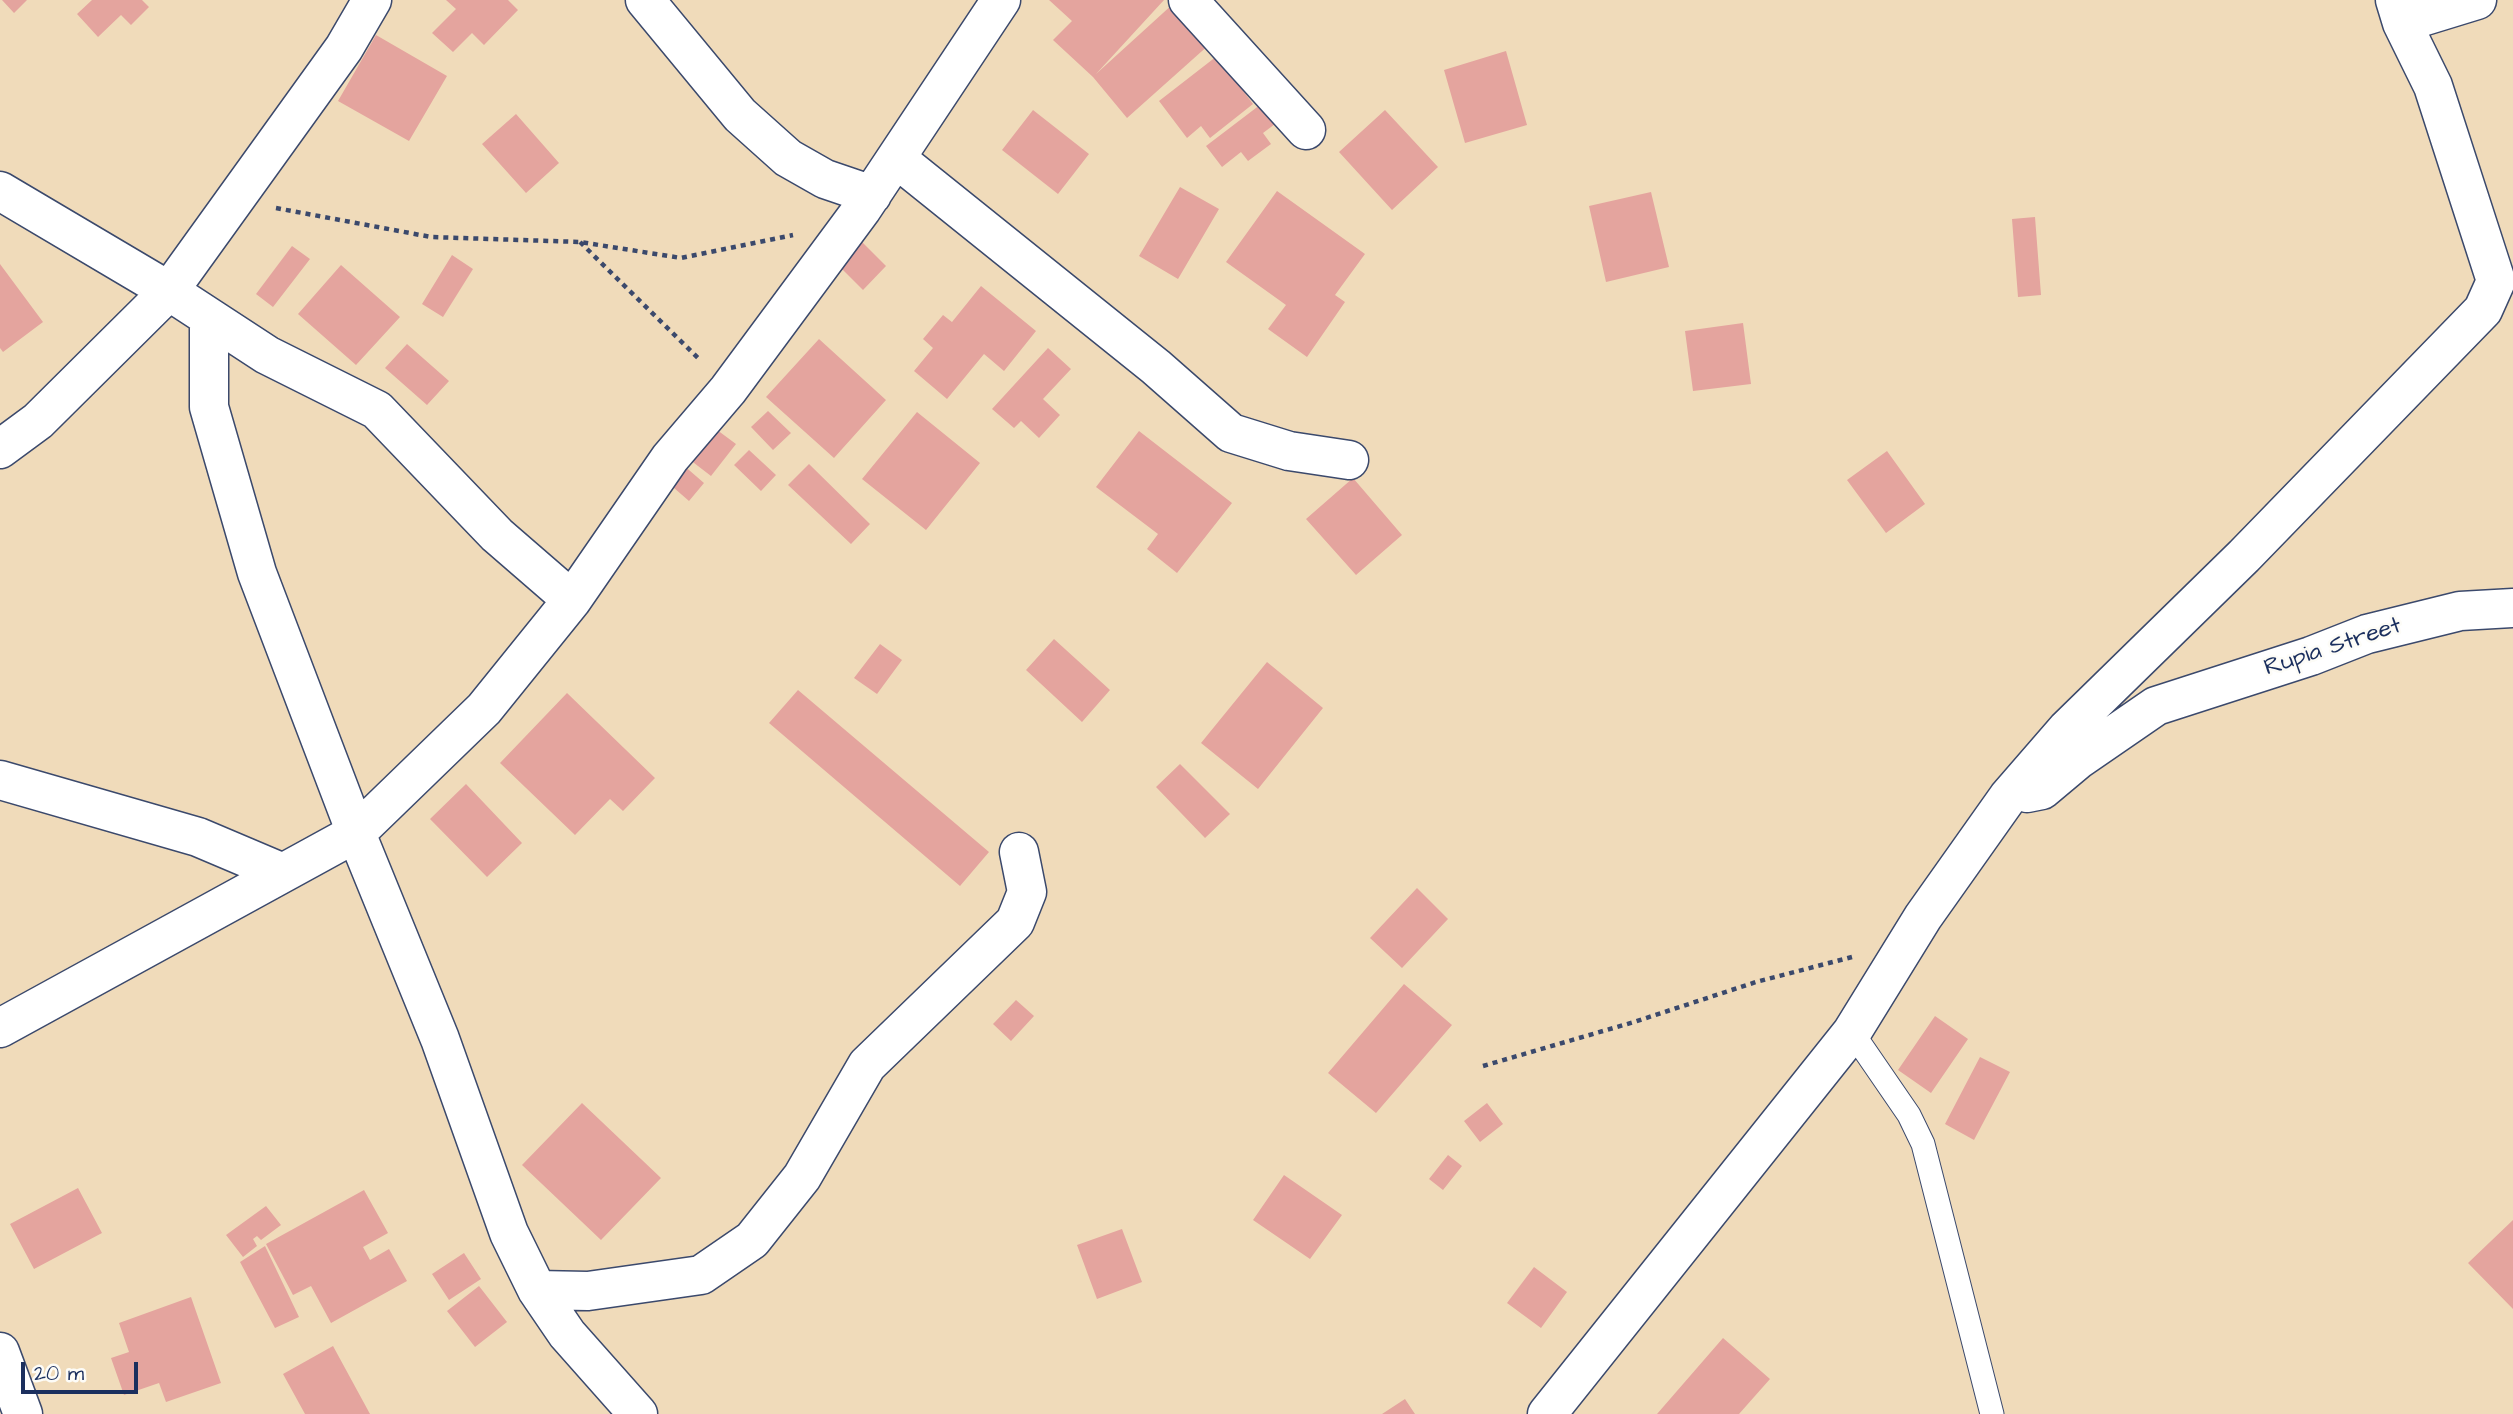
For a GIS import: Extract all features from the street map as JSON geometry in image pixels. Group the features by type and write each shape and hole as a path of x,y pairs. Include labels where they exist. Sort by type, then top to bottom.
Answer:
{"street":[{"path":"0,449 37,421 169,291 344,48 372,0"},
{"path":"645,0 740,115 788,158 825,179 872,195"},
{"path":"0,1028 356,833 484,709 572,600 670,458 728,390 872,195 1001,0"},
{"path":"1188,0 1306,130"},
{"path":"1547,1414 1852,1032 1907,943 2008,797 2067,729 2244,556 2483,310 2505,293 2433,86 2399,11 2477,0"},
{"path":"897,159 1156,368 1231,433 1289,450 1349,460"},
{"path":"0,191 169,291 267,355 377,410 497,535 572,600"},
{"path":"209,317 209,407 257,573 356,833 440,1039 509,1233 537,1290 567,1334 638,1414"},
{"name":"Rupia Street","path":"2008,797 2042,790 2079,759 2156,706 2311,656 2367,634 2460,611 2513,608"},
{"path":"0,780 198,837 283,873"},
{"path":"537,1290 589,1291 701,1275 752,1240 802,1177 867,1065 1015,922 1027,892 1019,852"},
{"path":"0,1352 23,1414"}],"lane":[{"path":"1852,1032 1909,1115 1923,1144 1992,1414"}],"path":[{"path":"233,201 431,237 580,242 681,258 799,234"},
{"path":"580,242 677,335 728,390"},
{"path":"1483,1066 1634,1023 1756,982 1907,943"}],"building":[{"path":"2,0 27,0 14,13"},
{"path":"92,0 142,0 149,7 131,25 121,15 98,37 77,14"},
{"path":"446,0 508,0 518,10 484,45 472,33 453,52 432,33 456,9"},
{"path":"1049,0 1164,0 1096,74 1174,3 1211,43 1127,118 1093,77 1053,40 1072,21"},
{"path":"376,35 447,76 409,141 338,101"},
{"path":"1506,51 1527,125 1465,143 1444,70"},
{"path":"1217,56 1253,104 1210,138 1201,126 1187,138 1159,101"},
{"path":"1273,95 1287,115 1263,133 1271,144 1248,161 1241,152 1222,167 1206,146"},
{"path":"1033,110 1089,154 1058,194 1002,150"},
{"path":"1385,110 1438,167 1392,210 1339,152"},
{"path":"516,114 559,163 526,193 482,144"},
{"path":"1180,187 1219,209 1178,279 1139,256"},
{"path":"1277,191 1365,254 1335,295 1345,302 1307,357 1268,329 1286,305 1226,262"},
{"path":"1651,192 1669,267 1606,282 1589,206"},
{"path":"2035,217 2041,295 2018,297 2012,219"},
{"path":"862,242 886,266 863,290 839,266"},
{"path":"292,246 310,259 273,307 256,294"},
{"path":"452,255 473,269 443,317 422,304"},
{"path":"0,264 43,322 3,352 0,348"},
{"path":"341,265 400,317 356,365 298,314"},
{"path":"981,286 1036,331 1004,371 984,354 947,399 914,371 933,348 923,339 943,315 952,322"},
{"path":"1743,323 1751,384 1693,391 1685,331"},
{"path":"819,339 886,400 834,458 766,397"},
{"path":"407,344 449,381 427,405 385,368"},
{"path":"1048,348 1071,369 1043,399 1060,415 1039,438 1021,421 1014,428 992,409"},
{"path":"768,411 791,433 773,450 751,427"},
{"path":"917,412 980,463 926,530 862,479"},
{"path":"709,424 736,444 711,476 685,456"},
{"path":"1139,431 1232,503 1177,573 1147,549 1158,534 1096,487"},
{"path":"749,450 776,475 761,491 734,465"},
{"path":"1887,451 1925,504 1886,533 1847,480"},
{"path":"682,464 704,483 689,501 666,481"},
{"path":"809,464 870,524 851,544 788,485"},
{"path":"1353,478 1402,535 1356,575 1306,519"},
{"path":"1054,639 1110,690 1082,722 1026,670"},
{"path":"880,644 902,660 877,694 854,678"},
{"path":"1267,662 1323,708 1258,789 1201,743"},
{"path":"798,690 989,852 960,886 769,723"},
{"path":"567,693 655,778 623,811 610,799 575,835 500,763"},
{"path":"1180,764 1230,814 1205,838 1156,787"},
{"path":"466,784 522,843 487,877 430,819"},
{"path":"1417,888 1448,919 1402,968 1370,938"},
{"path":"1404,984 1452,1025 1376,1113 1328,1073"},
{"path":"1016,1000 1034,1016 1011,1041 993,1024"},
{"path":"1935,1016 1968,1039 1931,1093 1898,1070"},
{"path":"1980,1057 2010,1072 1974,1140 1945,1124"},
{"path":"582,1103 661,1178 601,1240 522,1165"},
{"path":"1487,1103 1503,1124 1480,1142 1464,1121"},
{"path":"1448,1155 1462,1166 1443,1190 1429,1179"},
{"path":"1284,1175 1342,1215 1310,1259 1253,1220"},
{"path":"78,1188 102,1233 34,1269 10,1224"},
{"path":"364,1190 388,1233 363,1247 370,1260 389,1249 407,1281 331,1323 311,1286 293,1295 266,1244"},
{"path":"266,1206 281,1225 261,1240 257,1236 253,1239 257,1246 243,1257 226,1235"},
{"path":"2513,1220 2513,1309 2468,1263"},
{"path":"1122,1229 1142,1282 1097,1299 1077,1245"},
{"path":"265,1246 299,1317 275,1328 240,1262"},
{"path":"464,1253 481,1279 449,1300 432,1274"},
{"path":"1534,1267 1567,1292 1541,1328 1507,1303"},
{"path":"479,1286 507,1322 475,1347 447,1311"},
{"path":"191,1297 221,1383 166,1402 159,1383 124,1395 111,1358 129,1352 119,1323"},
{"path":"1723,1338 1770,1379 1739,1414 1657,1414"},
{"path":"333,1346 370,1414 305,1414 283,1374"},
{"path":"1405,1399 1415,1414 1382,1414"}]}
